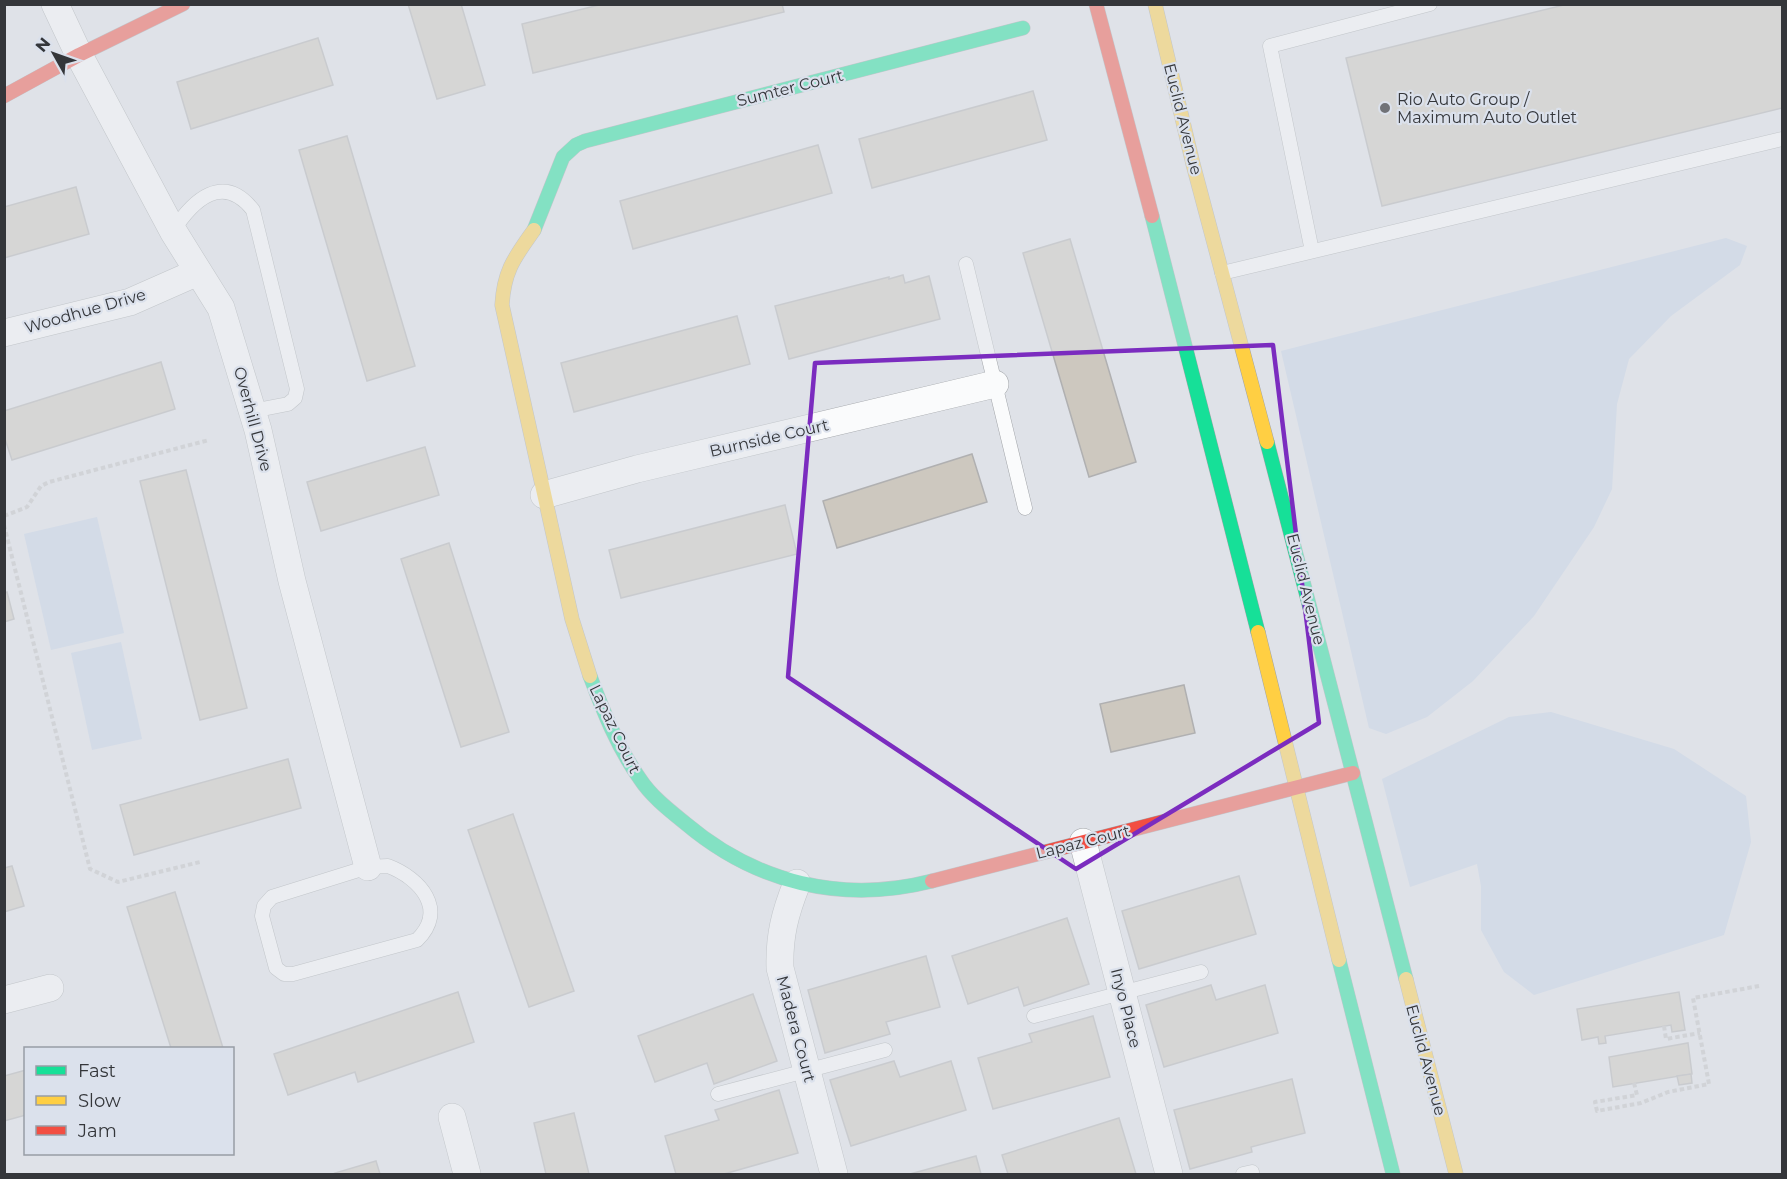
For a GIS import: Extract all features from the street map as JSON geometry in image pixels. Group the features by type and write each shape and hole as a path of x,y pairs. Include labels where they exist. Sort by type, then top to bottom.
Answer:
{"main road":[{"path":"4,96 183,4"},
{"path":"1096,4 1177,310 1393,1174"},
{"name":"Euclid Avenue","path":"1155,4 1193,164 1456,1174"},
{"name":"Sumter Court","path":"563,157 576,145 585,141 1023,28"},
{"name":"Lapaz Court","path":"563,157 535,229 510,265 503,287 502,305 572,619 586,668 610,726 640,780 674,815 713,845 756,868 797,883 819,888 864,891 918,885 1353,773"}],"street":[{"name":"Overhill Drive","path":"55,4 173,231 221,308 252,411 292,581 368,867"},
{"name":"Woodhue Drive","path":"4,333 130,302 198,272"},
{"name":"Burnside Court","path":"544,495 637,469 995,384"},
{"name":"Inyo Place","path":"1083,842 1169,1174"},
{"name":"Madera Court","path":"797,883 784,916 779,948 780,968 834,1174"},
{"path":"4,1000 50,988"},
{"path":"452,1117 467,1174"}],"lane":[{"path":"1312,251 1270,46 1430,4"},
{"path":"1222,273 1782,139"},
{"path":"173,231 182,216 204,196 218,191 233,192 239,195 254,210 297,389 295,398 288,404 252,411"},
{"path":"966,264 1025,508"},
{"path":"388,866 418,883 428,900 430,918 427,931 417,940 293,974 284,974 276,968 262,916 264,906 272,897 368,867 388,866"},
{"path":"1034,1016 1200,972"},
{"path":"718,1094 885,1050"}],"path":[{"path":"4,516 27,507 41,486 49,482 208,440"},
{"path":"4,525 90,869 118,882 200,862"},
{"path":"1634,1083 1637,1095 1595,1102 1597,1111 1641,1103 1668,1092 1709,1084 1693,998 1759,986"},
{"path":"1664,1026 1666,1039 1700,1033"}],"highlighted area":[{"path":"1273,345 1319,723 1076,869 788,677 815,363"}],"shaded area":[{"path":"1726,238 1747,246 1740,265 1671,316 1629,359 1617,404 1612,489 1594,527 1534,616 1473,681 1427,717 1386,734 1369,728 1281,351"},
{"path":"97,517 124,633 51,650 24,534"},
{"path":"121,642 142,739 92,750 71,653"},
{"path":"1551,712 1674,749 1746,796 1751,842 1724,935 1534,995 1504,972 1481,930 1481,886 1477,864 1410,887 1382,779 1509,717"}],"building":[{"path":"408,4 461,4 485,85 437,99"},
{"path":"603,4 782,4 784,12 533,73 522,24"},
{"path":"1568,4 1782,4 1782,108 1382,206 1346,58"},
{"path":"318,38 333,85 191,129 177,82"},
{"path":"1033,91 1047,140 872,188 859,139"},
{"path":"347,136 415,366 367,381 299,150"},
{"path":"818,145 832,193 633,249 620,201"},
{"path":"76,187 89,234 4,258 4,207"},
{"path":"1070,239 1136,462 1089,477 1023,253"},
{"path":"903,275 905,283 929,276 940,319 789,359 775,306"},
{"path":"737,316 750,364 574,412 561,363"},
{"path":"161,362 175,409 12,460 4,436 4,411"},
{"path":"425,447 439,495 321,531 307,482"},
{"path":"972,454 987,502 837,548 823,501"},
{"path":"186,470 247,708 200,720 140,481"},
{"path":"785,505 797,554 621,598 609,550"},
{"path":"449,543 509,732 461,747 401,559"},
{"path":"7,592 14,619 4,622 4,593"},
{"path":"1184,685 1195,733 1111,752 1100,704"},
{"path":"288,759 301,808 134,855 120,805"},
{"path":"513,814 574,991 529,1007 468,830"},
{"path":"12,866 24,906 4,912 4,868"},
{"path":"1239,876 1256,934 1139,969 1122,911"},
{"path":"175,892 223,1047 171,1047 127,907"},
{"path":"1067,918 1089,984 1024,1006 1018,987 968,1004 952,956"},
{"path":"926,956 940,1007 886,1022 890,1034 825,1053 808,990"},
{"path":"1211,985 1216,1000 1265,985 1278,1033 1164,1067 1146,1005"},
{"path":"458,992 474,1042 358,1082 355,1072 288,1095 274,1054"},
{"path":"1679,992 1685,1030 1672,1032 1671,1025 1605,1036 1606,1043 1599,1044 1598,1037 1582,1040 1577,1009"},
{"path":"753,994 777,1061 714,1084 707,1063 655,1082 638,1036"},
{"path":"1093,1016 1110,1077 993,1109 978,1058 1032,1042 1029,1034"},
{"path":"1688,1043 1692,1074 1613,1087 1609,1057"},
{"path":"894,1061 900,1077 951,1061 966,1110 851,1146 830,1080"},
{"path":"24,1071 24,1116 4,1121 4,1076"},
{"path":"1691,1074 1692,1083 1679,1085 1677,1076"},
{"path":"1292,1079 1305,1133 1251,1147 1252,1152 1190,1169 1174,1110"},
{"path":"779,1090 798,1153 724,1174 676,1174 665,1136 719,1120 715,1110"},
{"path":"574,1113 589,1174 546,1174 534,1123"},
{"path":"1119,1118 1136,1174 1008,1174 1002,1155"},
{"path":"976,1156 981,1174 910,1174"},
{"path":"376,1161 380,1174 335,1173"}],"traffic: fast":[{"path":"534,230 563,157 576,145 585,141 1023,28"},
{"path":"1152,216 1258,632"},
{"path":"1267,442 1406,979"},
{"path":"590,676 618,742 644,785 667,808 712,844 741,861 771,874 833,889 898,888 932,881"},
{"path":"1339,960 1393,1174"}],"traffic: slow":[{"path":"1155,4 1193,164 1267,442"},
{"path":"534,230 516,256 508,273 502,305 572,619 590,676"},
{"path":"1258,632 1339,960"},
{"path":"1406,979 1456,1174"}],"traffic: jam":[{"path":"4,96 79,55 183,4"},
{"path":"1096,4 1152,216"},
{"path":"932,881 1353,773"}],"place":[{"name":"Rio Auto Group / Maximum Auto Outlet","path":"1385,108"}]}
